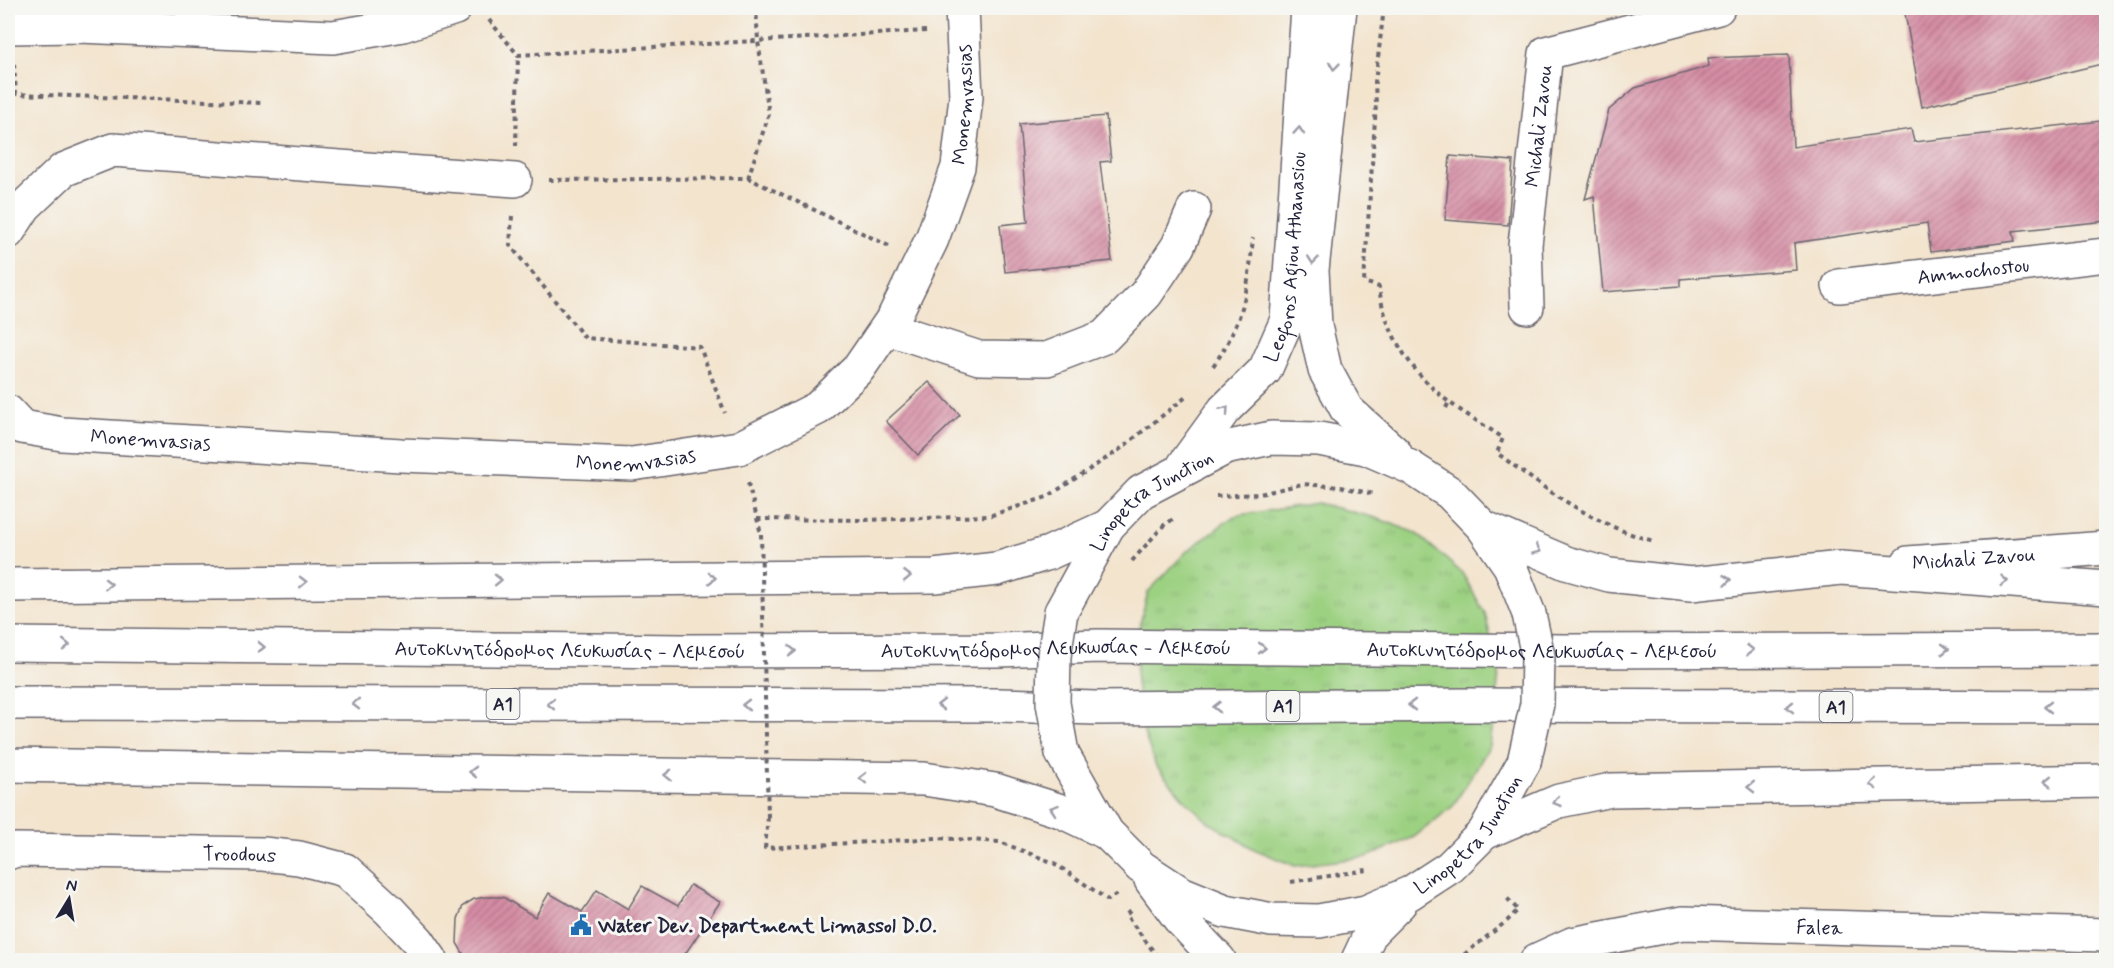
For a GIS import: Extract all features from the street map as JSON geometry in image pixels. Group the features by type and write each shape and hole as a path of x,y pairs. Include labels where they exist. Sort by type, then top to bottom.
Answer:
{"main road":[{"name":"Leoforos Agiou Athanasiou","path":"1178,474 1224,410 1265,370 1287,320 1308,8"},
{"name":"Leoforos Agiou Athanasiou","path":"1340,8 1312,270 1315,326 1325,370 1347,410 1410,467"},
{"name":"Michali Zavou","path":"1527,307 1525,245 1546,53 1718,8"},
{"path":"10,27 80,26 333,38 471,11"},
{"name":"Monemvasias","path":"8,412 22,427 62,434 401,455 632,464 739,448 818,408 859,369 894,317 932,239 958,167 966,98 962,18"},
{"path":"8,232 25,206 63,170 113,150 515,180"},
{"path":"887,328 979,358 1047,359 1104,337 1146,294 1178,246 1194,209"},
{"name":"Ammochostou","path":"1839,286 2106,255"},
{"name":"Linopetra Junction","path":"1271,438 1319,439 1366,448 1410,467 1450,493 1483,526 1510,566 1529,614 1538,656 1538,704 1524,762 1484,833 1450,867 1410,893 1366,912 1319,921 1272,920 1225,911 1181,893 1132,879 1062,753 1053,703 1054,656 1060,612 1108,526 1141,492 1178,474 1225,448 1271,438"},
{"path":"8,585 934,576 997,569 1049,553 1108,526"},
{"path":"1483,526 1566,563 1609,575 1690,584 1841,568 2106,588"},
{"name":"Michali Zavou","path":"1841,568 2106,548"},
{"name":"Αυτοκινητόδρομος Λευκωσίας - Λεμεσού","path":"8,644 682,651 987,650 1098,646 1565,651 2106,649"},
{"name":"A1","path":"8,703 999,705 1096,708 1458,705 2106,707"},
{"path":"8,765 924,779 995,790 1061,811 1107,833"},
{"path":"1484,833 1558,801 1611,790 2106,781"},
{"name":"Troodous","path":"8,853 16,850 263,854 299,858 345,870 418,940 431,960"},
{"path":"1132,879 1179,918 1219,960"},
{"path":"1358,960 1371,932 1410,893"},
{"name":"Falea","path":"1538,960 1572,944 1683,923 2106,935"}],"path":[{"path":"748,178 770,114 758,41 756,8"},
{"path":"1384,8 1375,82 1376,105 1364,282 1379,286 1381,306 1393,334 1413,367 1449,402 1503,438 1497,453 1538,484 1585,513 1625,532 1664,543"},
{"path":"471,11 518,55 758,41 962,18"},
{"path":"10,27 16,94 263,103"},
{"path":"518,55 518,111"},
{"path":"921,262 748,178 515,180 510,245 585,338 700,347 739,448 761,534 768,817 765,848 938,838 1000,842 1054,863 1108,900 1132,879"},
{"path":"1210,370 1236,330 1247,291 1253,236"},
{"path":"757,519 865,520 989,516 1047,497 1119,450 1187,397 1191,405"},
{"path":"1446,408 1449,402"},
{"path":"1213,496 1260,494 1302,484 1341,487 1381,495"},
{"path":"1128,567 1164,526 1179,514"},
{"path":"1286,883 1374,867"},
{"path":"1457,960 1508,921 1518,910 1507,898"},
{"path":"1126,915 1160,960"}],"green space":[{"path":"1317,503 1376,518 1416,533 1462,573 1485,613 1499,675 1490,746 1453,806 1414,837 1367,857 1295,866 1254,849 1208,822 1184,799 1156,766 1144,733 1136,683 1138,632 1148,592 1187,551 1234,516"}],"building":[{"path":"1904,8 2106,8 2106,63 1922,107"},
{"path":"1789,55 1793,147 1911,129 1914,142 2101,121 2106,166 2106,221 2013,231 2015,241 1931,252 1927,223 1794,243 1796,270 1680,279 1680,286 1603,292 1594,196 1585,199 1609,110 1635,88 1709,66 1708,58"},
{"path":"1106,116 1111,161 1100,162 1112,261 1005,272 1000,225 1028,222 1019,124"},
{"path":"1450,156 1513,161 1508,225 1445,220"},
{"path":"929,382 960,415 918,455 886,421"},
{"name":"Water Dev. Department Limassol D.O.","path":"690,885 720,902 681,960 467,960 457,943 458,919 463,906 474,899 503,897 535,917 549,893 582,912 597,890 628,909 642,886 678,906"}],"place":[{"name":"Water Dev. Department Limassol D.O.","path":"581,925"}]}
